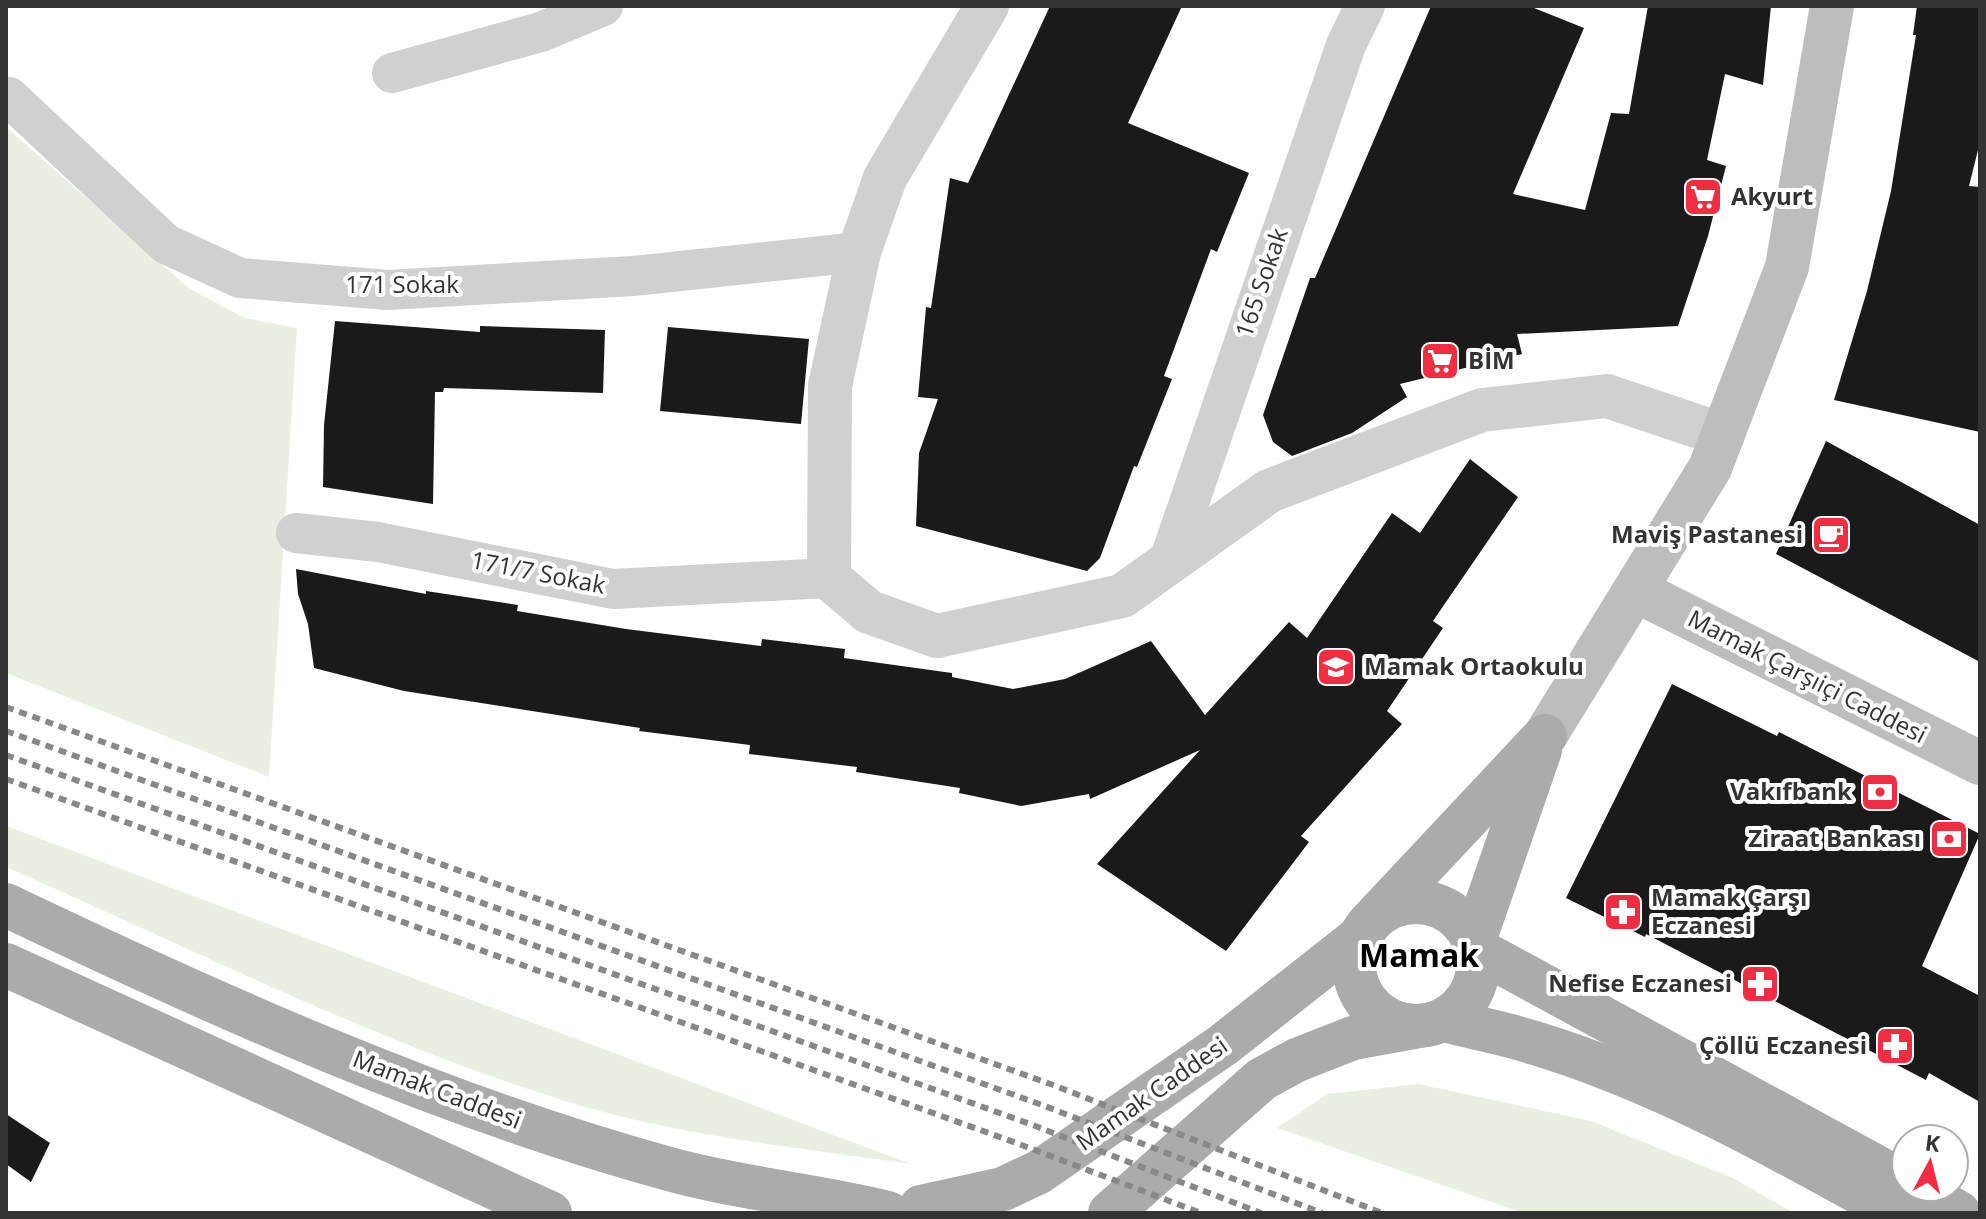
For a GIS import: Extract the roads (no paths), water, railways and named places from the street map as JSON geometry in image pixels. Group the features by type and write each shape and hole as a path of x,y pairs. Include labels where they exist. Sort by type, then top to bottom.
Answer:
{"main road":[{"path":"1832,6 1787,267 1710,468 1545,736 1366,928 1354,958 1356,980 1365,999 1380,1014 1399,1024 1432,1023 1537,1044 1641,1082 1758,1136 1896,1213"},
{"name":"Mamak Çarşıiçi Caddesi","path":"1635,590 1980,763"},
{"path":"1110,1213 1262,1079 1297,1060 1353,1038 1432,1023 1469,997 1477,979 1475,945 1545,736"},
{"path":"1366,928 1390,908 1409,902 1429,903 1448,911 1464,924 1475,945 1890,1174"},
{"name":"Mamak Caddesi","path":"6,905 182,989 446,1096 537,1128 670,1170 915,1212 1003,1189 1039,1172 1223,1045 1366,928"},
{"path":"6,965 550,1213"},
{"path":"1941,1203 1959,1213"}],"street":[{"path":"392,73 541,32 603,6"},
{"path":"987,6 885,178 859,252 830,386 829,578 869,612 937,636 1122,596 1269,491 1482,410 1607,396 1723,435"},
{"name":"165 Sokak","path":"1168,564 1340,60 1365,6"},
{"name":"171 Sokak","path":"9,97 166,244 240,278 388,290 633,276 859,252"},
{"name":"171/7 Sokak","path":"296,533 378,542 613,589 829,578"}],"railway":[{"path":"6,707 1053,1085 1382,1213"},
{"path":"6,731 1042,1105 1322,1213"},
{"path":"6,755 1030,1124 1261,1213"},
{"path":"6,779 1019,1144 1201,1213"}],"place":[{"name":"Akyurt","path":"1703,197"},
{"name":"BİM","path":"1440,361"},
{"name":"Maviş Pastanesi","path":"1831,535"},
{"name":"Mamak Ortaokulu","path":"1336,667"},
{"name":"Vakıfbank","path":"1880,792"},
{"name":"Ziraat Bankası","path":"1949,839"},
{"name":"Mamak Çarşı Eczanesi","path":"1623,912"},
{"name":"Nefise Eczanesi","path":"1760,984"},
{"name":"Çöllü Eczanesi","path":"1895,1046"}],"district":[{"name":"Mamak","path":"1419,956"}]}
